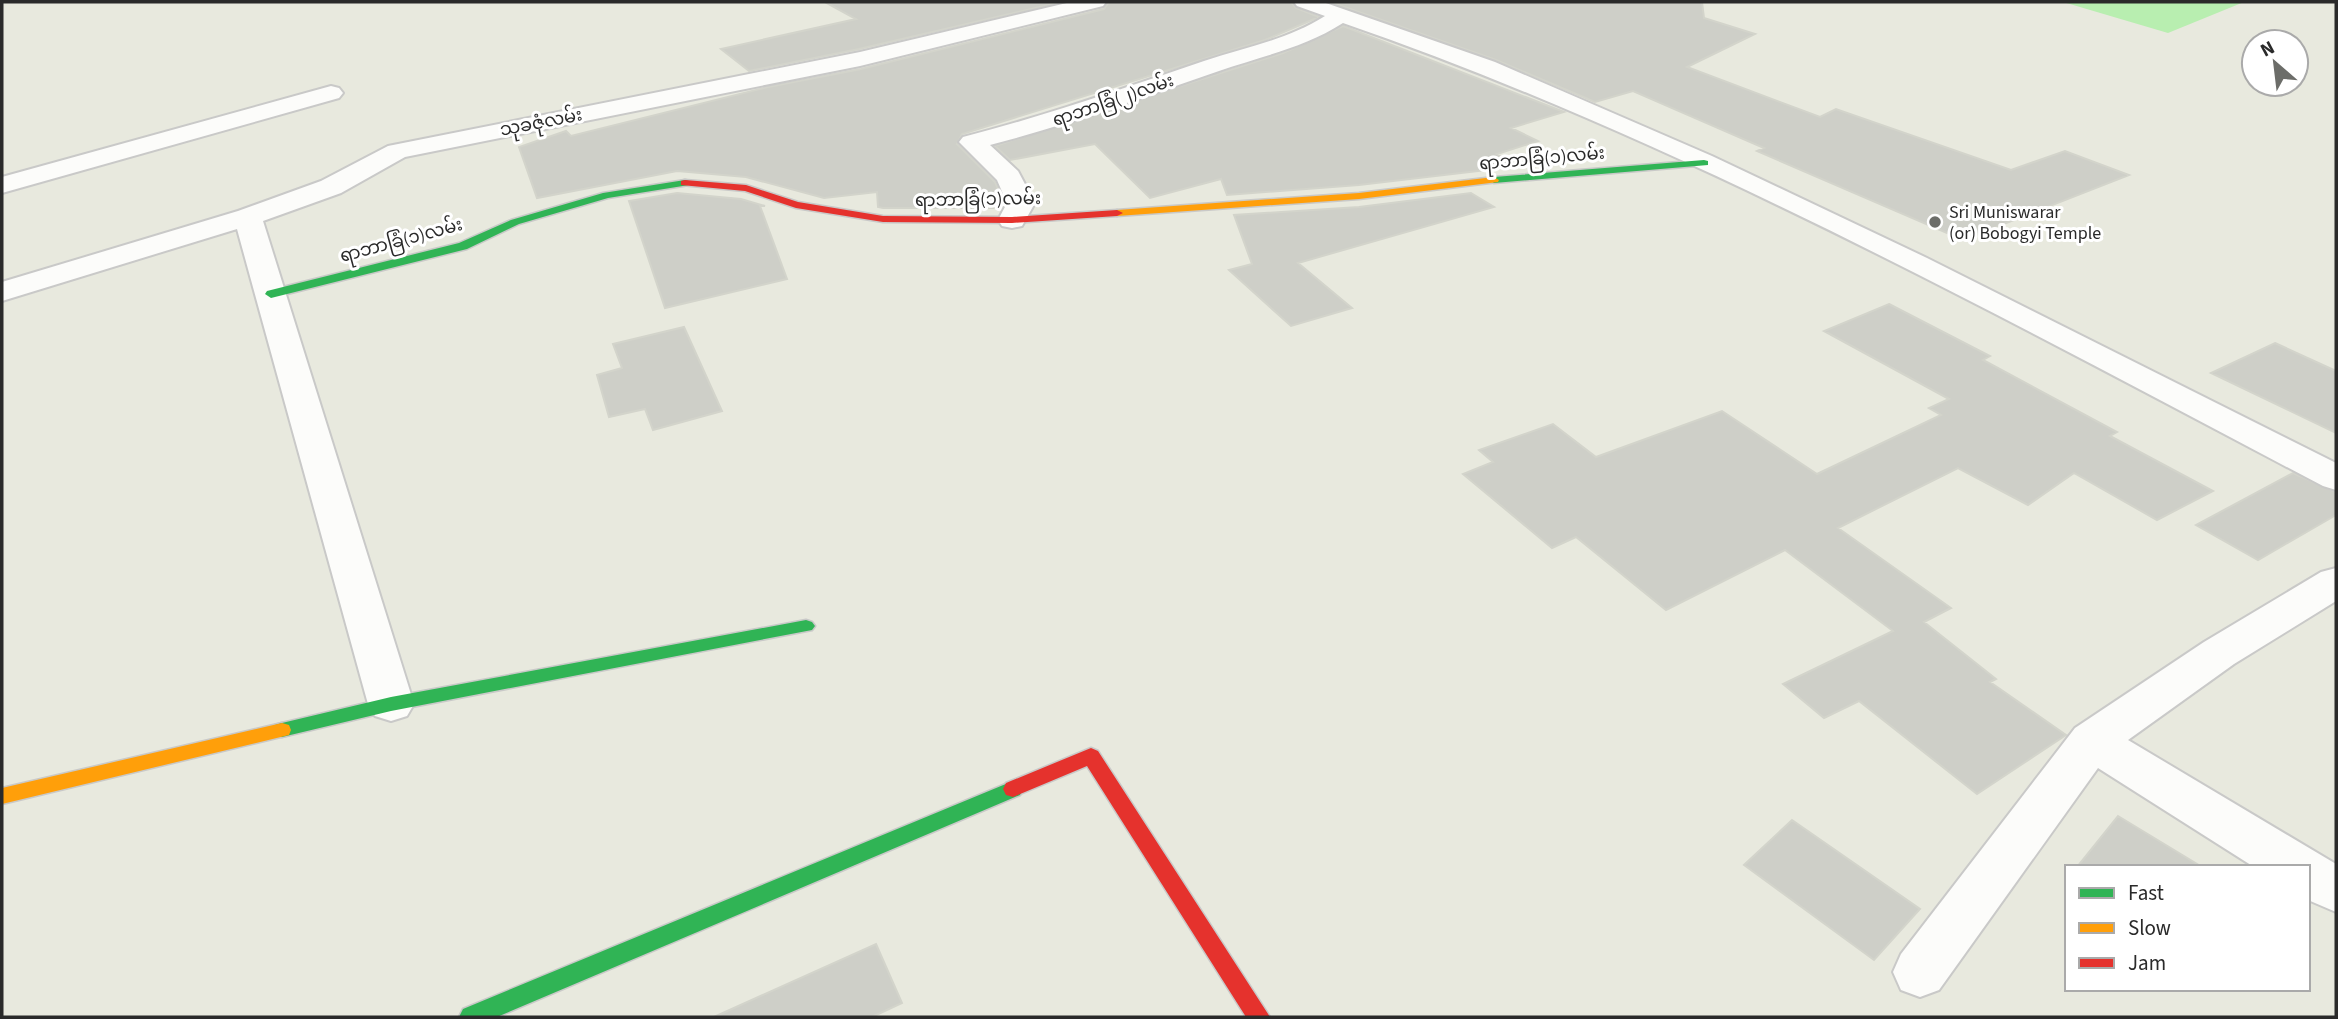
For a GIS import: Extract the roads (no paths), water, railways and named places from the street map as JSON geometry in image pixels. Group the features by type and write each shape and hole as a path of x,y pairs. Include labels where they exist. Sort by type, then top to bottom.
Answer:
{"street":[{"name":"သုခဇုံလမ်း","path":"2,292 248,217 331,187 397,150 860,59 1096,2"},
{"path":"1304,2 1485,67 1704,163 1970,289 2336,478"},
{"name":"ရာဘာခြံ(၂)လမ်း","path":"1012,220 1021,203 1009,177 972,142 1038,125 1238,57 1272,51 1310,35 1342,15"},
{"path":"2,185 331,93"},
{"name":"ရာဘာခြံ(၁)လမ်း","path":"271,294 463,246 515,222 607,195 677,182 746,188 796,205 883,219 1012,220 1359,196 1504,179 1704,163"},
{"path":"248,217 391,704"},
{"path":"1920,972 2092,741 2220,653 2336,582"},
{"path":"2,796 391,704 806,626"},
{"path":"2092,741 2294,865"},
{"path":"471,1017 1091,756 1259,1017"},
{"path":"2310,875 2336,890"}],"place":[{"name":"Sri Muniswarar (or) Bobogyi Temple","path":"1935,222"}]}
